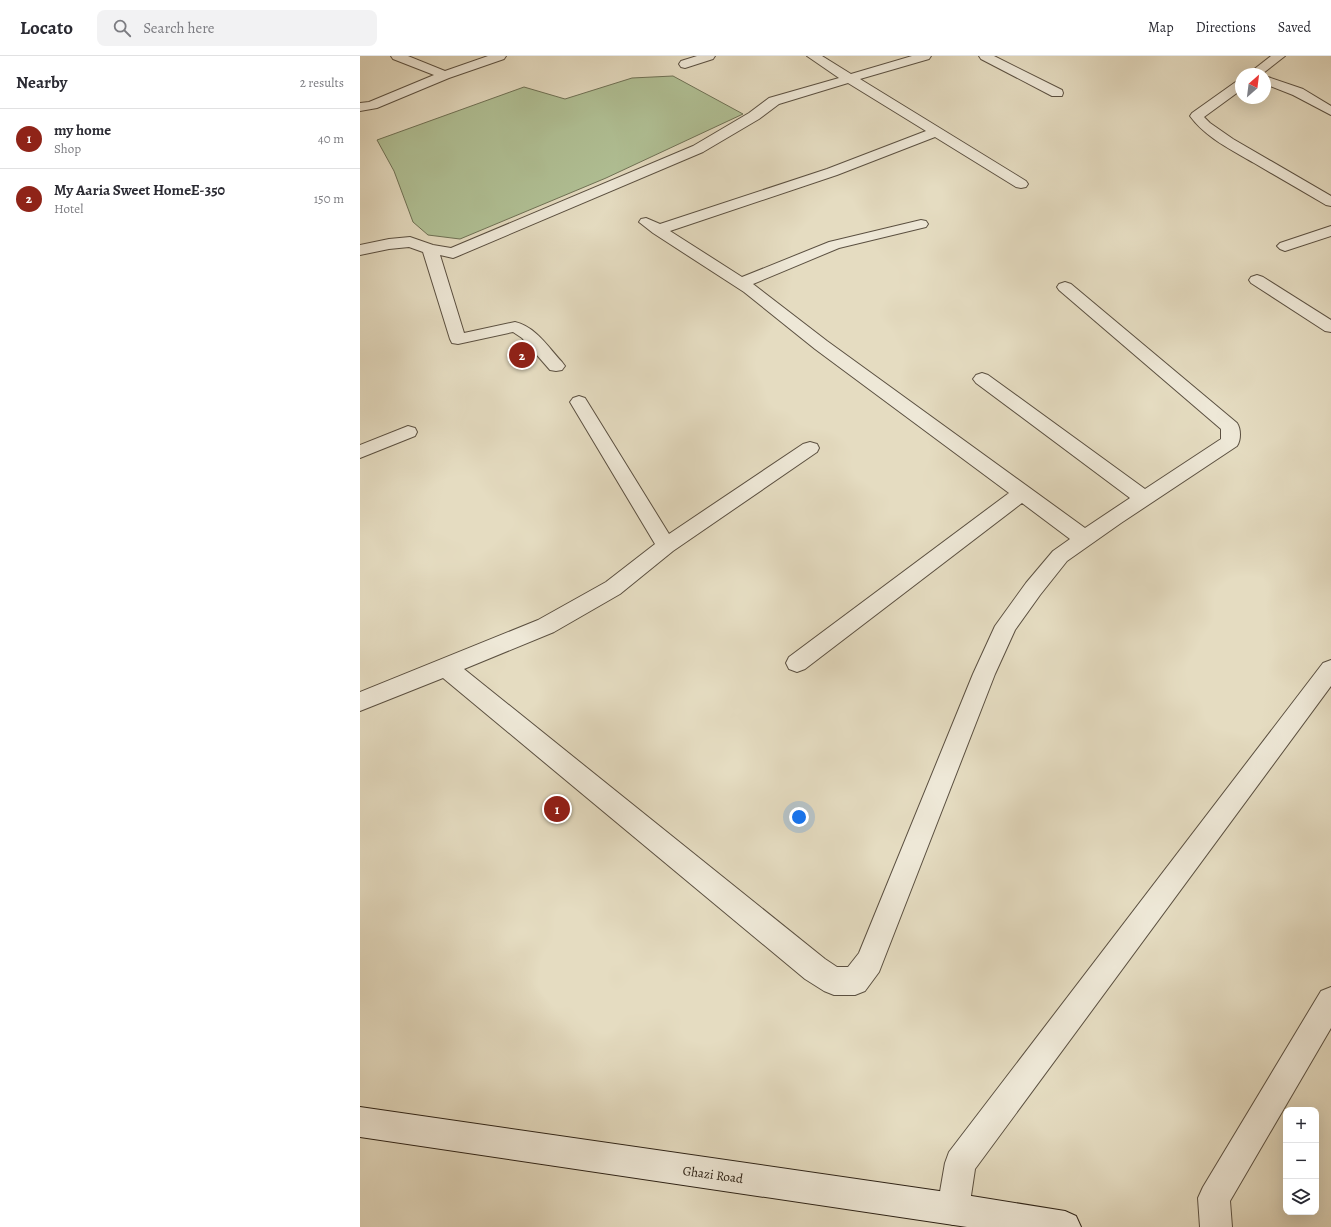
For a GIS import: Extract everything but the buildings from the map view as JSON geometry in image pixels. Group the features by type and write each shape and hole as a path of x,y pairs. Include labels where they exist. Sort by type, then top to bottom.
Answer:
{"street":[{"path":"397,56 445,75"},
{"path":"360,107 372,105 445,75 500,56"},
{"path":"685,64 709,56"},
{"path":"813,56 1021,184"},
{"path":"360,250 389,244 410,242 430,249 453,253 698,149 754,116 774,101 925,56"},
{"path":"985,56 1057,93"},
{"path":"1262,68 1279,56"},
{"path":"1271,82 1298,92 1331,112"},
{"path":"1235,88 1197,116 1205,126 1228,142 1331,202"},
{"path":"935,132 832,172 652,226 740,283 1085,539"},
{"path":"740,283 834,245 921,224"},
{"path":"1285,246 1331,231"},
{"path":"430,249 458,339 515,327 528,334 556,366"},
{"path":"1257,280 1331,327"},
{"path":"446,667 815,969 834,981 855,981 869,962 984,674 1006,626 1033,589 1060,556 1144,498 1230,442 1230,427 1065,287"},
{"path":"982,379 1144,498"},
{"path":"579,402 666,546"},
{"path":"360,452 408,432"},
{"path":"360,702 546,626 613,588 666,546 810,448"},
{"path":"797,663 1022,493"},
{"path":"953,1209 960,1163 1331,669"},
{"path":"1216,1227 1214,1198 1331,1001"},
{"name":"Ghazi Road","path":"360,1122 953,1209 1065,1227"}],"green space":[{"path":"673,76 743,114 606,178 460,239 428,235 413,222 394,171 377,140 524,87 565,99 632,78"}],"place":[{"name":"My Aaria Sweet HomeE-350","path":"522,355"},
{"name":"my home","path":"557,809"}]}
